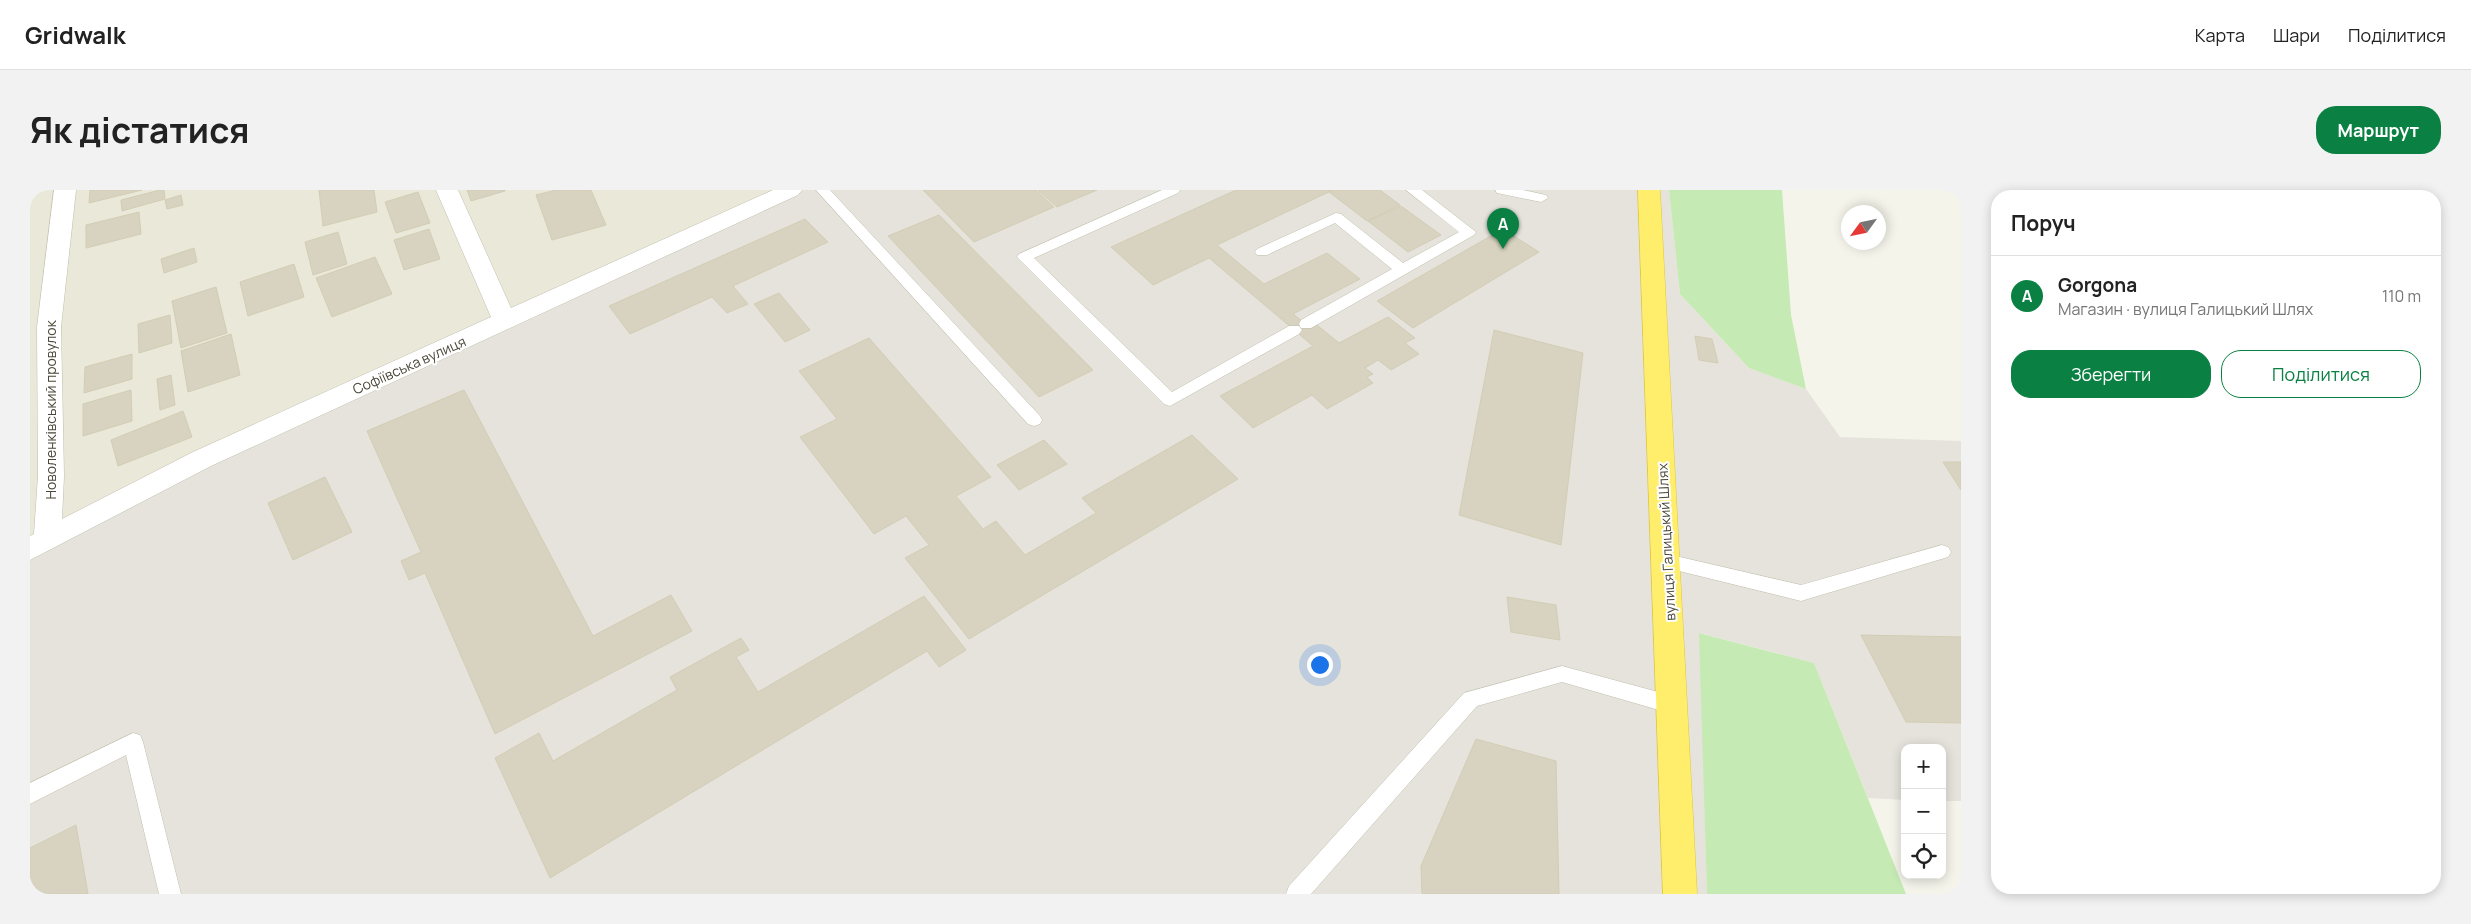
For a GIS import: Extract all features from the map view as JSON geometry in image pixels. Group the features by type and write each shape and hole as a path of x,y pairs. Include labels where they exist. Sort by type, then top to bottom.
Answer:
{"highway":[{"name":"вулиця Галицький Шлях","path":"1649,190 1667,561 1680,894"}],"street":[{"name":"Новоленківський провулок","path":"38,544 51,476 48,327 65,190"},
{"path":"447,190 505,322"},
{"name":"Софіївська вулиця","path":"38,544 202,459 791,190"}],"lane":[{"path":"823,190 1034,420"},
{"path":"1173,190 1024,257 1170,400 1469,232 1413,190"},
{"path":"1502,190 1541,198"},
{"path":"1262,252 1336,217 1402,270"},
{"path":"1667,561 1801,593 1942,552"},
{"path":"1297,894 1471,699 1562,674 1673,705"},
{"path":"30,794 133,742 170,894"}],"shaded area":[{"path":"30,190 785,190 30,543"},
{"path":"785,190 1669,190 1680,294 1749,368 1806,389 1840,437 1961,441 1961,801 1946,801 1946,744 1901,744 1901,800 1868,798 1814,663 1700,633 1707,894 30,894 30,543"}],"green space":[{"path":"1669,190 1782,190 1791,315 1806,389 1749,368 1680,294"},
{"path":"1699,633 1814,663 1906,894 1707,894"}],"building":[{"path":"90,190 142,190 89,203"},
{"path":"164,190 165,199 122,211 121,200"},
{"path":"319,190 374,190 377,212 323,226"},
{"path":"467,190 505,190 505,191 471,201"},
{"path":"556,190 591,190 606,225 552,240 536,195"},
{"path":"923,190 1036,190 1054,207 974,242"},
{"path":"1038,190 1097,190 1057,207"},
{"path":"1236,190 1333,190 1217,245 1264,284 1327,253 1360,279 1293,314 1311,328 1317,325 1339,343 1388,317 1415,338 1405,343 1419,354 1391,370 1378,360 1365,368 1373,374 1367,377 1373,383 1327,409 1312,395 1253,428 1220,396 1313,346 1209,258 1153,285 1111,247"},
{"path":"1333,190 1380,190 1400,205 1367,221 1329,192"},
{"path":"418,192 430,223 396,233 385,202"},
{"path":"181,195 183,205 167,209 165,200"},
{"path":"1401,206 1441,235 1408,252 1368,221"},
{"path":"139,212 141,234 86,248 86,225"},
{"path":"939,215 1093,370 1039,397 888,236"},
{"path":"805,219 828,242 733,286 748,304 727,313 712,297 630,334 609,306"},
{"path":"429,229 440,259 404,270 394,240"},
{"path":"1503,229 1539,252 1413,328 1377,301"},
{"path":"338,232 347,264 313,275 305,242"},
{"path":"194,248 197,262 164,273 161,259"},
{"path":"375,257 392,294 332,317 316,278"},
{"path":"294,264 304,297 248,316 240,282"},
{"path":"216,287 227,333 181,348 172,301"},
{"path":"779,293 810,330 785,342 754,304"},
{"path":"170,315 172,343 139,353 138,324"},
{"path":"1494,330 1583,353 1561,545 1459,515"},
{"path":"231,334 240,375 188,392 181,351"},
{"path":"1695,336 1712,339 1718,363 1699,360"},
{"path":"869,338 991,477 956,496 983,529 996,521 1025,555 1096,513 1082,498 1192,435 1238,479 969,639 905,558 929,545 906,516 874,534 800,437 837,419 799,371"},
{"path":"132,354 132,379 84,393 85,367"},
{"path":"171,375 175,405 160,410 157,379"},
{"path":"131,390 132,421 83,436 83,404"},
{"path":"464,390 593,636 671,595 692,631 495,734 425,573 409,580 401,561 421,552 367,431"},
{"path":"183,411 192,437 118,466 111,440"},
{"path":"1044,440 1067,464 1019,490 997,465"},
{"path":"1943,462 1961,462 1961,490"},
{"path":"325,477 352,532 293,560 268,503"},
{"path":"924,596 966,650 939,667 927,651 550,878 495,758 539,733 553,761 677,690 670,677 741,638 749,650 736,657 758,692"},
{"path":"1507,597 1556,605 1560,640 1511,632"},
{"path":"1861,635 1961,637 1961,723 1906,722"},
{"path":"1476,739 1556,761 1559,894 1422,894 1421,866"},
{"path":"76,825 88,894 30,894 30,848"}],"place":[{"name":"Gorgona","path":"1503,249"}]}
